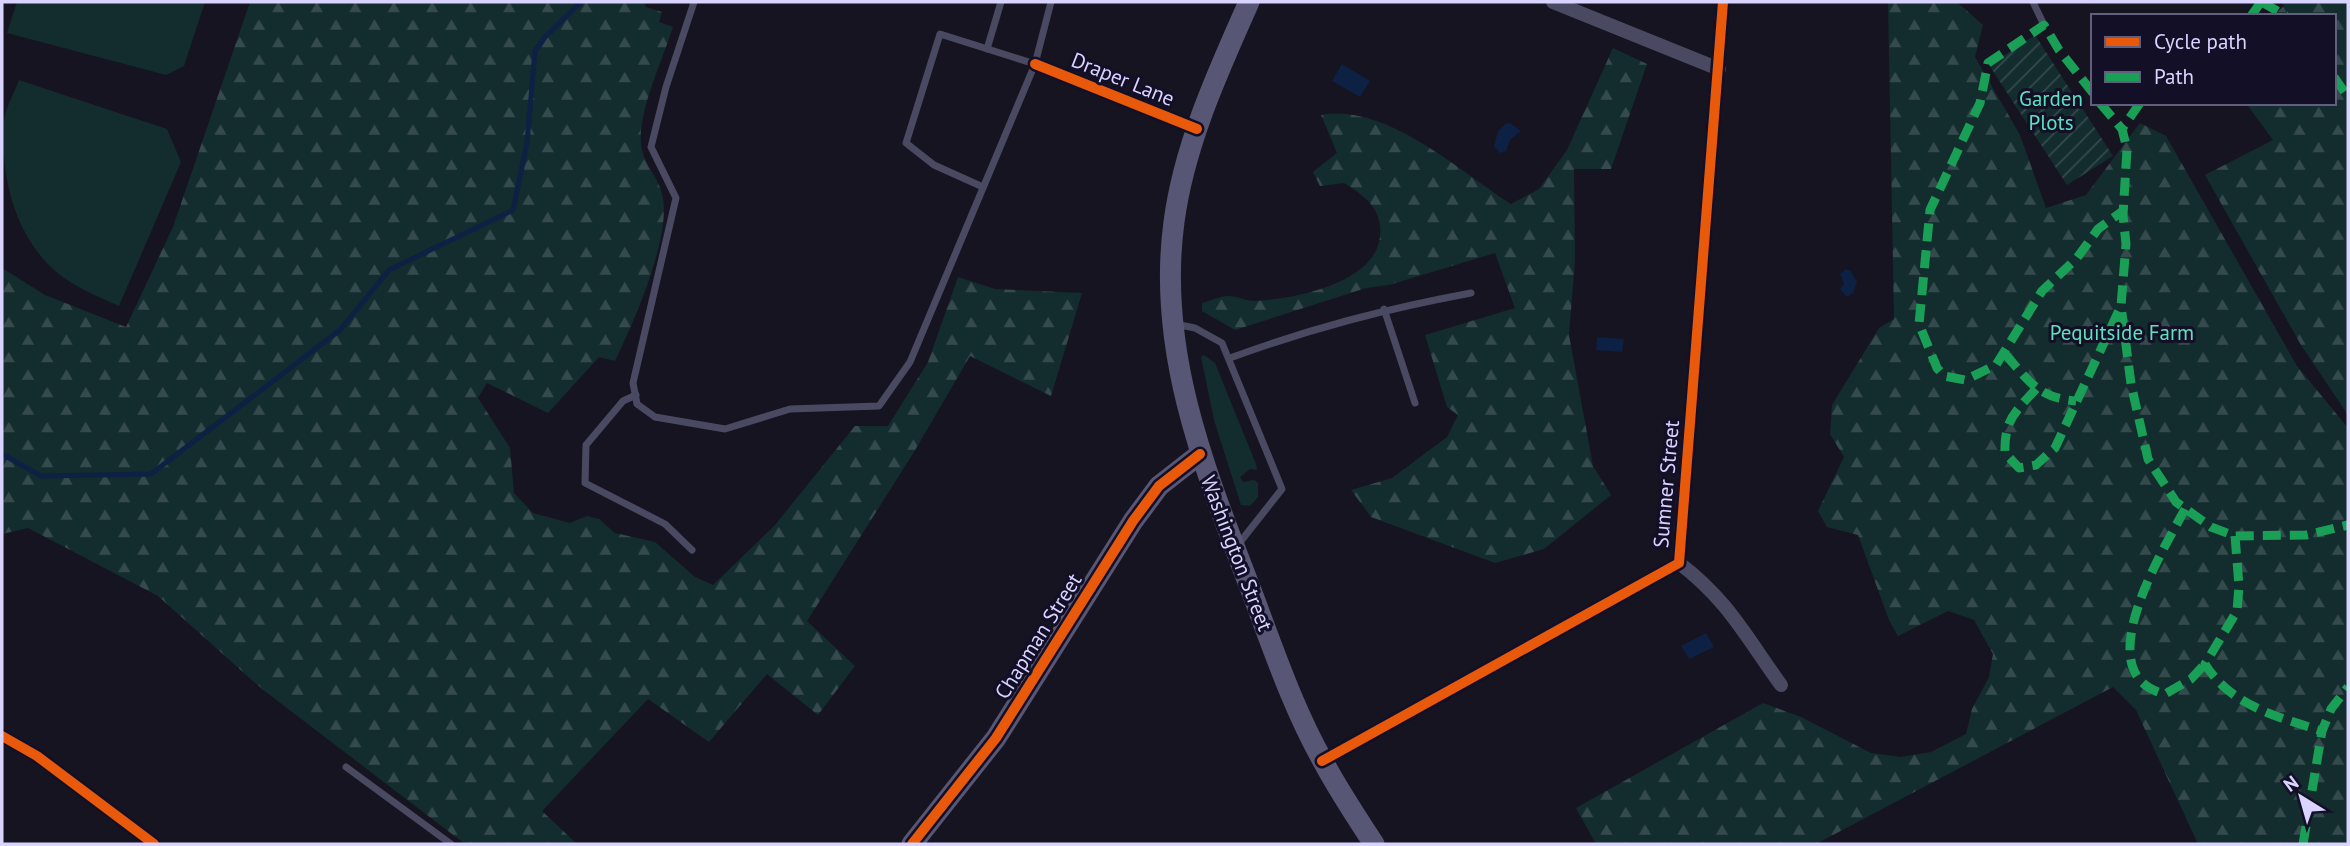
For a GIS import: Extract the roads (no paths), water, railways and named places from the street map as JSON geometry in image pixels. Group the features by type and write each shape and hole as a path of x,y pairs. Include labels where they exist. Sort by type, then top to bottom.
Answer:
{"main road":[{"name":"Washington Street","path":"1249,2 1197,129 1184,171 1174,223 1171,284 1182,389 1200,454 1284,674 1322,761 1374,844"},
{"name":"Chapman Street","path":"912,844 996,738 1133,521 1158,486 1200,454"}],"street":[{"path":"1553,2 1719,69"},
{"name":"Sumner Street","path":"1322,761 1679,563 1723,2"},
{"name":"Draper Lane","path":"1035,64 1197,129"},
{"path":"1679,563 1708,585 1727,606 1781,685"},
{"path":"2,736 37,755 144,841"}],"lane":[{"path":"694,2 666,87 651,148 676,198 634,383 637,404 655,417 725,429 790,409 878,407 910,362 1035,64 1051,2"},
{"path":"986,49 1001,2"},
{"path":"2034,2 2044,25"},
{"path":"983,187 934,166 906,144 940,34 1035,64"},
{"path":"1230,358 1306,330 1384,309 1471,293"},
{"path":"1384,309 1415,403"},
{"path":"1174,324 1207,333 1222,343 1282,489 1235,548"},
{"path":"636,395 623,401 586,445 585,483 665,524 692,550"},
{"path":"346,767 451,844"}],"water":[{"path":"1342,64 1370,81 1360,97 1332,81"},
{"path":"1510,123 1521,131 1510,140 1506,151 1500,153 1494,146 1498,131"},
{"path":"1846,269 1851,271 1857,282 1853,293 1847,297 1840,289 1844,284 1840,274"},
{"path":"1597,337 1624,339 1622,352 1596,350"},
{"path":"1706,633 1714,647 1689,659 1681,646"}],"waterway":[{"path":"2,454 41,476 151,474 340,330 389,270 513,210 527,143 535,51 545,37 581,2"}],"park label":[{"name":"Garden Plots","path":"2051,110"},
{"name":"Pequitside Farm","path":"2122,332"}]}
